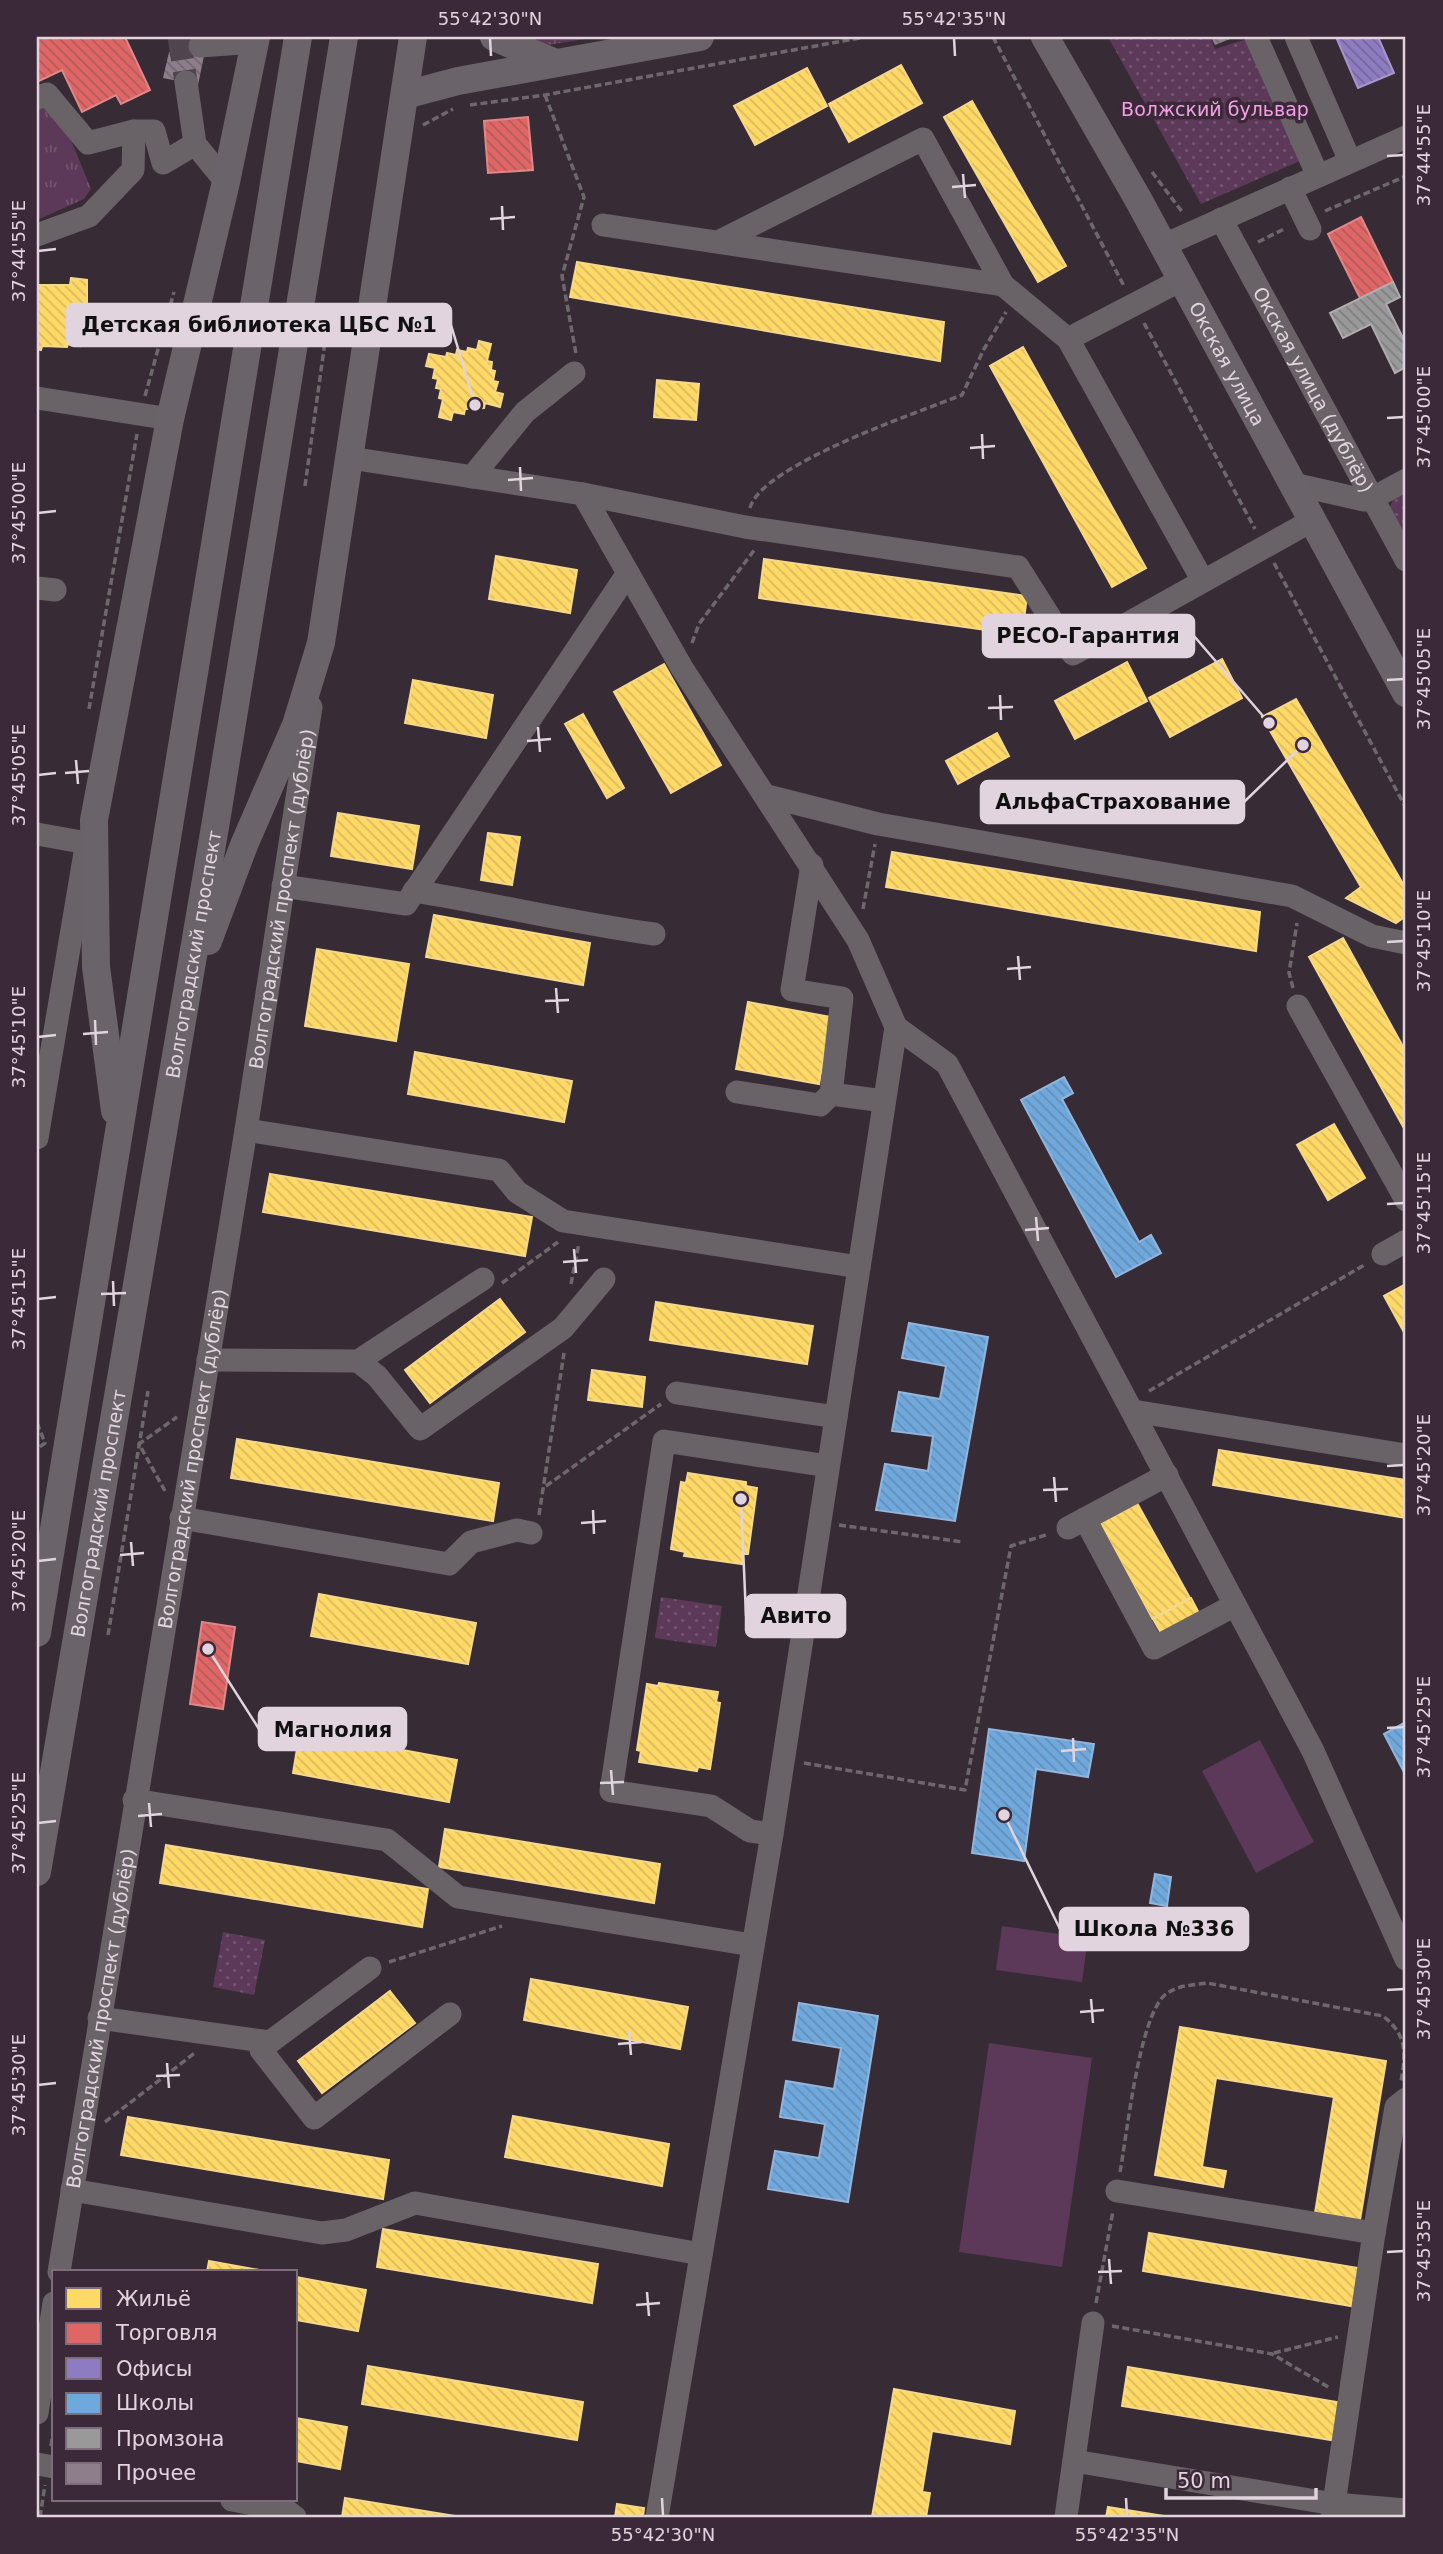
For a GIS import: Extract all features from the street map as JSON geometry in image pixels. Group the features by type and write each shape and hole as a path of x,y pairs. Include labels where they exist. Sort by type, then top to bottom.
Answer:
{"main road":[{"name":"Волгоградский проспект","path":"37,1633 119,1145 169,815 298,37"},
{"name":"Волгоградский проспект","path":"37,1872 299,320 344,37"},
{"path":"394,37 409,66"},
{"name":"Волгоградский проспект (дублёр)","path":"183,1009 244,845 296,725 321,643 413,37"},
{"path":"494,37 554,63"},
{"path":"405,95 632,43 700,37"},
{"name":"Окская улица","path":"1045,37 1406,693"},
{"path":"119,1145 96,967 90,832 170,419 226,182 253,97 256,39"}],"street":[{"path":"1256,37 1318,176"},
{"path":"1296,37 1350,161"},
{"path":"200,46 256,39"},
{"path":"186,82 195,144 226,182"},
{"path":"37,98 47,94 88,144 134,131 155,131 163,163 195,144"},
{"path":"37,234 89,216 133,170 134,131"},
{"path":"1162,246 1406,137"},
{"path":"720,241 923,139 1009,291 1068,339 1203,581"},
{"path":"1290,188 1310,229"},
{"name":"Окская улица (дублёр)","path":"1221,219 1406,560"},
{"path":"603,225 720,241 1009,291"},
{"path":"1068,339 1181,280"},
{"path":"472,477 524,412 574,373"},
{"path":"37,398 170,419"},
{"path":"350,458 583,494 775,532 1018,567 1073,654 1313,520"},
{"path":"1293,484 1350,498 1373,498 1406,480"},
{"path":"583,494 682,668 812,865 858,940 896,1027 947,1064 1313,1751 1406,1959"},
{"path":"283,886 406,904 628,573"},
{"name":"Волгоградский проспект (дублёр)","path":"59,2270 134,1800 246,1130 321,643"},
{"path":"766,796 878,824 1292,896 1372,936 1406,943"},
{"path":"37,834 90,832 37,1138"},
{"path":"737,1092 820,1105 831,1094 842,998 792,990 812,865"},
{"path":"414,891 513,907 590,925 654,934"},
{"path":"1298,1006 1406,1200"},
{"path":"657,2517 772,1834 896,1027"},
{"path":"831,1094 884,1101"},
{"path":"246,1130 499,1170 517,1192 563,1221 859,1267"},
{"path":"1382,1254 1406,1241"},
{"path":"208,1360 358,1361 483,1279"},
{"path":"358,1361 377,1376 420,1430 563,1328 604,1279"},
{"path":"677,1393 836,1417"},
{"path":"1130,1407 1406,1455"},
{"path":"772,1834 750,1831 710,1806 611,1791 664,1441 828,1466"},
{"path":"1167,1475 1076,1523 1154,1648 1235,1605"},
{"path":"181,1518 449,1564 471,1542 517,1530 531,1533"},
{"path":"134,1800 387,1840 458,1897 752,1945"},
{"path":"370,1968 261,2050 314,2118 450,2014"},
{"path":"99,2018 270,2042"},
{"path":"1333,2511 1374,2233 1401,2103"},
{"path":"72,2190 322,2234 346,2230 415,2203 701,2255"},
{"path":"1117,2191 1374,2233"},
{"path":"37,2413 52,2316"},
{"path":"1066,2517 1093,2323"},
{"path":"1074,2461 1333,2511 1406,2510"},
{"path":"243,2502 286,2510 295,2517"}],"path":[{"path":"468,105 545,95 866,37"},
{"path":"993,37 1134,305 1406,808"},
{"path":"545,95 584,197 562,276 564,299 576,350 574,373"},
{"path":"745,527 752,499 785,472 825,450 962,394 1009,291"},
{"path":"682,668 706,615 749,554 775,532"},
{"path":"858,940 878,824"},
{"path":"1298,1006 1289,973 1300,900"},
{"path":"570,1292 582,1224"},
{"path":"1130,1407 1382,1254"},
{"path":"531,1533 538,1522 546,1486 565,1346 563,1328"},
{"path":"108,1635 148,1391"},
{"path":"546,1486 677,1393"},
{"path":"139,1444 179,1416"},
{"path":"37,1423 45,1443 37,1449"},
{"path":"139,1444 169,1498"},
{"path":"820,1522 963,1542"},
{"path":"783,1760 965,1790 1011,1546 1076,1523"},
{"path":"370,1968 517,1922 528,1908"},
{"path":"1148,2020 1165,1995 1184,1986 1207,1983 1383,2015 1398,2027 1404,2048 1401,2103"},
{"path":"103,2123 219,2035"},
{"path":"1093,2323 1272,2354 1350,2399"},
{"path":"1272,2354 1360,2332"}],"green space":[{"path":"519,37 597,37 542,46"},
{"name":"Волжский бульвар","path":"1108,37 1210,37 1215,49 1247,39 1302,160 1201,204"},
{"path":"45,107 60,113 91,189 84,199 37,220 37,109"},
{"path":"1406,491 1406,547 1390,508 1393,498"},
{"path":"661,1597 722,1606 716,1647 655,1638"},
{"path":"1260,1740 1314,1842 1256,1873 1202,1771"},
{"path":"1002,1926 1088,1938 1082,1982 996,1970"},
{"path":"223,1932 265,1940 254,1995 213,1987"},
{"path":"989,2043 1092,2058 1062,2267 959,2252"}],"building: Жильё":[{"path":"901,65 922,103 849,142 829,104"},
{"path":"807,68 827,106 755,145 734,106"},
{"path":"972,101 1066,266 1038,282 944,117"},
{"path":"577,262 944,322 940,361 570,297"},
{"path":"71,278 87,280 87,307 92,308 92,332 100,333 98,345 81,342 80,346 68,344 67,347 42,346 41,350 37,349 37,285 70,285"},
{"path":"479,341 491,344 487,361 492,362 491,370 495,371 493,381 498,382 495,392 503,394 500,407 485,403 484,408 465,409 464,414 453,412 451,420 439,417 443,399 439,398 441,389 436,388 438,379 433,378 435,368 426,366 429,354 446,357 447,353 456,355 457,350 477,350"},
{"path":"1023,347 1146,568 1112,587 990,366"},
{"path":"657,380 699,384 696,420 654,417"},
{"path":"496,556 577,570 570,613 489,599"},
{"path":"764,559 1027,596 1022,635 759,598"},
{"path":"1222,659 1242,698 1170,737 1149,698"},
{"path":"1127,662 1147,701 1075,739 1055,701"},
{"path":"664,664 721,765 671,793 614,692"},
{"path":"413,680 493,695 486,738 405,723"},
{"path":"1296,699 1406,889 1406,916 1396,923 1346,898 1361,887 1262,717"},
{"path":"583,714 624,788 607,798 565,724"},
{"path":"997,733 1009,756 958,784 946,761"},
{"path":"338,813 419,826 412,869 331,856"},
{"path":"488,833 520,837 512,885 481,880"},
{"path":"892,852 1260,912 1256,951 886,887"},
{"path":"434,915 590,943 583,985 426,957"},
{"path":"1343,938 1406,1052 1406,1132 1309,957"},
{"path":"317,949 409,964 396,1041 305,1026"},
{"path":"748,1002 831,1017 819,1084 736,1069"},
{"path":"415,1052 572,1081 564,1122 408,1094"},
{"path":"1334,1124 1365,1178 1328,1200 1297,1145"},
{"path":"270,1174 532,1217 525,1256 263,1212"},
{"path":"1406,1284 1406,1333 1405,1334 1384,1296"},
{"path":"500,1299 525,1332 430,1403 405,1370"},
{"path":"656,1302 813,1326 807,1364 650,1340"},
{"path":"592,1370 645,1377 642,1407 588,1400"},
{"path":"237,1439 499,1483 493,1521 231,1478"},
{"path":"1219,1450 1406,1480 1406,1518 1213,1485"},
{"path":"688,1473 746,1482 746,1486 757,1488 748,1554 743,1554 742,1564 684,1556 685,1552 671,1549 681,1482 686,1483"},
{"path":"1137,1503 1190,1598 1152,1619 1100,1524"},
{"path":"319,1594 476,1623 468,1664 311,1636"},
{"path":"1191,1598 1199,1613 1161,1633 1153,1619"},
{"path":"659,1683 718,1692 716,1702 720,1703 710,1769 698,1767 697,1771 639,1762 641,1751 637,1750 647,1684 658,1686"},
{"path":"300,1731 457,1760 449,1802 293,1773"},
{"path":"445,1829 660,1864 654,1903 439,1867"},
{"path":"166,1845 428,1889 422,1927 160,1883"},
{"path":"531,1979 688,2007 680,2049 524,2020"},
{"path":"390,1991 415,2023 322,2093 298,2061"},
{"path":"1180,2027 1386,2061 1360,2220 1315,2213 1334,2097 1216,2078 1202,2167 1226,2171 1223,2187 1155,2175"},
{"path":"513,2116 669,2144 662,2186 505,2157"},
{"path":"128,2117 389,2160 383,2199 121,2155"},
{"path":"383,2229 598,2264 592,2303 377,2267"},
{"path":"1149,2233 1364,2269 1357,2307 1143,2271"},
{"path":"209,2261 259,2270 207,2270"},
{"path":"298,2277 366,2290 358,2331 298,2320"},
{"path":"368,2366 583,2402 577,2440 362,2404"},
{"path":"1128,2367 1343,2403 1337,2441 1122,2406"},
{"path":"894,2389 1015,2411 1010,2444 932,2431 922,2492 930,2493 926,2517 872,2517"},
{"path":"298,2418 347,2427 340,2469 298,2461"},
{"path":"345,2498 461,2517 342,2517"},
{"path":"617,2504 644,2508 643,2517 615,2517"},
{"path":"1108,2507 1170,2517 1106,2517"}],"building: Торговля":[{"path":"37,37 125,37 150,90 121,104 116,95 82,112 62,70 37,82"},
{"path":"528,117 533,170 488,173 484,121"},
{"path":"1361,217 1393,282 1360,298 1328,234"},
{"path":"202,1622 235,1627 223,1709 190,1704"}],"building: Офисы":[{"path":"1336,37 1378,37 1394,73 1358,88"}],"building: Школы":[{"path":"1064,1077 1073,1093 1062,1099 1139,1242 1151,1235 1161,1253 1116,1277 1021,1100"},
{"path":"909,1323 988,1337 955,1521 876,1510 885,1464 928,1471 933,1436 892,1431 899,1392 940,1399 946,1366 902,1358"},
{"path":"1406,1722 1406,1776 1384,1734"},
{"path":"989,1729 1094,1744 1088,1777 1036,1769 1024,1861 972,1853"},
{"path":"1155,1874 1171,1877 1167,1906 1150,1903"},
{"path":"799,2003 878,2016 848,2202 768,2189 775,2151 819,2158 825,2124 780,2117 786,2081 834,2089 841,2048 793,2040"}],"building: Промзона":[{"path":"1393,282 1400,297 1386,304 1403,338 1406,337 1406,367 1395,373 1371,324 1343,338 1330,313"}],"building: Прочее":[{"path":"177,37 202,37 204,56 198,85 163,78 169,52 174,53"},
{"path":"1211,37 1235,37 1215,45"}],"tunnel":[{"path":"179,37 186,82"}],"place":[{"name":"Детская библиотека ЦБС №1","path":"475,405"},
{"name":"РЕСО-Гарантия","path":"1269,723"},
{"name":"АльфаСтрахование","path":"1303,745"},
{"name":"Авито","path":"741,1499"},
{"name":"Магнолия","path":"208,1649"},
{"name":"Школа №336","path":"1004,1815"}]}
